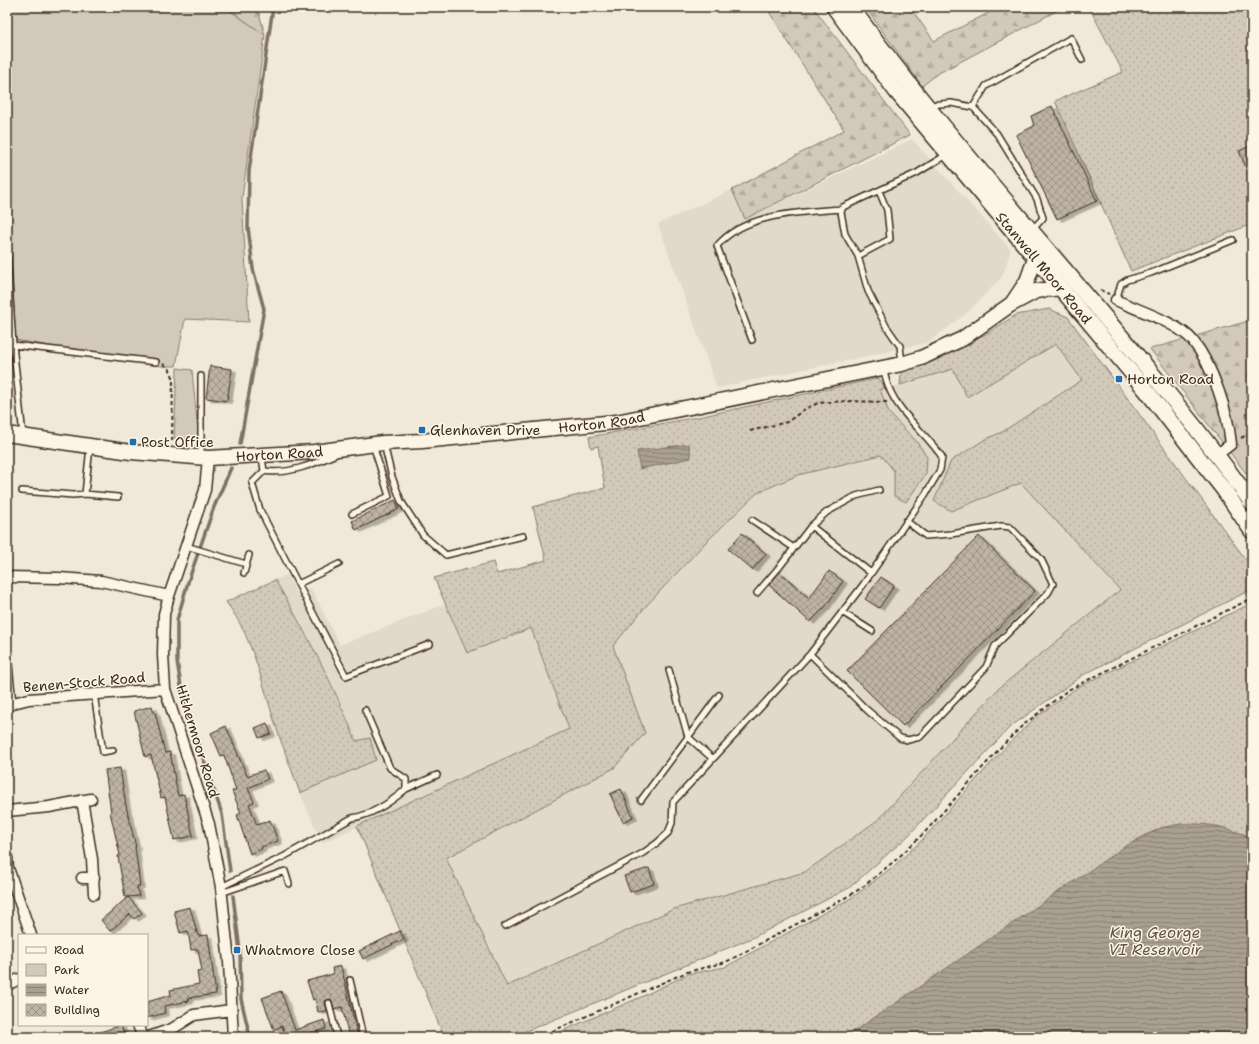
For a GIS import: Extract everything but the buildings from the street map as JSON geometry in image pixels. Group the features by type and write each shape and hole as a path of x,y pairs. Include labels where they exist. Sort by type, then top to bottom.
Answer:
{"main road":[{"name":"Stanwell Moor Road","path":"834,7 896,91 1146,390 1224,490 1252,531"},
{"name":"Stanwell Moor Road","path":"851,7 925,106 1218,454 1252,502"}],"street":[{"name":"Horton Road","path":"1010,305 1027,281 1035,259"},
{"name":"Horton Road","path":"7,434 172,456 205,458 261,456 616,422 902,364 921,358 962,339 1010,305 1036,291 1061,288"},
{"path":"1116,300 1168,323 1193,341 1209,369 1229,425 1231,444 1218,454"},
{"name":"Hithermoor Road","path":"205,458 205,490 188,547 169,596 164,614 163,655 165,689 209,824 221,890 233,1037"},
{"path":"10,577 101,581 169,596"},
{"name":"Benen-Stock Road","path":"10,705 29,699 165,689"},
{"path":"7,812 49,807 87,799 94,894"},
{"path":"7,861 31,934"},
{"path":"82,878 94,878"},
{"path":"7,985 18,980"},
{"path":"149,1037 172,1029 194,1015 231,1010"},
{"path":"138,1026 143,1037"}],"lane":[{"path":"973,107 986,86 1070,38 1082,60"},
{"path":"925,106 952,103 973,107 997,134 1037,199 1043,218 1031,231"},
{"path":"752,340 717,246 724,238 740,227 791,212 842,209 843,207 917,174 948,154"},
{"path":"858,256 890,239 887,210 879,191"},
{"path":"842,209 841,212 845,234 858,256 868,291 886,326 900,346 902,364"},
{"path":"1116,300 1121,284 1128,280 1151,273 1232,240"},
{"path":"7,251 13,345 23,437"},
{"path":"13,345 156,362"},
{"path":"505,926 643,853 668,833 672,824 673,802 712,758 778,691 810,654 871,573 940,470 942,457 911,421 896,400 889,388 884,368"},
{"path":"201,376 205,458"},
{"path":"352,514 389,496 378,444"},
{"path":"378,444 401,501 423,535 446,555 523,536"},
{"path":"85,494 90,446"},
{"path":"264,470 275,472 312,465 351,448"},
{"path":"261,456 264,470"},
{"path":"264,470 252,483 260,510 346,676 430,644"},
{"path":"757,593 811,526 826,512 856,496 879,490"},
{"path":"22,492 74,495 85,494 118,497"},
{"path":"752,520 794,548"},
{"path":"810,654 867,710 900,738 908,740 920,736 986,667 995,646 1048,593 1052,584 1041,559 1010,527 1001,526 951,534 926,536 906,521"},
{"path":"811,526 871,573"},
{"path":"188,547 246,564"},
{"path":"244,573 249,555"},
{"path":"298,584 339,564"},
{"path":"842,612 872,631"},
{"path":"7,646 10,705"},
{"path":"669,670 688,737 712,758"},
{"path":"94,694 103,752 113,750"},
{"path":"641,800 719,695"},
{"path":"365,710 390,768 406,779 406,789"},
{"path":"221,890 352,818 362,816 392,801 406,789 437,776"},
{"path":"221,890 285,872 289,884"},
{"path":"350,980 363,1037"},
{"path":"329,1003 337,1037"}],"path":[{"path":"156,362 169,368 173,373 172,456"},
{"path":"750,431 787,422 805,409 818,403 847,401 885,402 896,400"},
{"path":"539,1037 687,972 726,962 852,894 898,858 926,831 1001,747 1022,726 1068,690 1252,598"}],"shaded area":[{"path":"912,139 1011,250 1002,277 966,314 927,343 717,388 658,224 732,190 745,219"},
{"path":"1056,344 1082,380 1002,432 984,440 951,511 1021,483 1120,590 999,688 879,819 805,872 674,909 507,986 446,858 614,768 644,733 613,646 646,606 704,544 757,493 798,475 882,455 894,471 895,496 907,502 917,442 889,414 880,389 911,383 953,369 968,397"},
{"path":"287,575 297,594 311,588 340,645 445,604 467,653 531,628 569,729 322,843 300,793 376,760 356,741 343,706 306,632 275,580"}],"green space":[{"path":"7,7 225,7 265,35 242,198 249,322 185,319 176,366 162,366 16,340 7,200"},
{"path":"225,7 248,7 259,13 265,35"},
{"path":"766,7 813,7 910,135 745,219 732,190 844,130"},
{"path":"865,7 910,7 934,41 1000,7 1064,7 937,74 922,86"},
{"path":"1089,7 1252,7 1252,224 1131,271 1055,101 1123,72"},
{"path":"1049,309 1068,317 1252,568 1252,589 1083,675 1010,727 907,837 849,888 752,938 512,1037 444,1037 357,826 569,729 531,628 467,653 434,578 493,562 497,574 546,560 533,507 605,488 598,446 591,448 589,437 703,416 879,378 885,388 880,389 889,413 917,442 927,457 926,474 906,502 894,496 894,471 881,455 798,475 757,493 704,544 646,606 613,646 645,733 614,768 446,858 507,986 674,909 805,872 879,819 999,688 1120,590 1021,483 951,511 934,501 951,461 984,440 1002,432 1082,380 1056,344 967,397 953,369 900,385 901,374 905,368 984,335 1016,315"},
{"path":"1252,320 1252,481 1150,349"},
{"path":"177,368 192,370 199,441 174,438"},
{"path":"275,580 319,659 356,741 370,738 376,760 300,793 283,747 252,651 236,617 226,602"},
{"path":"1252,603 1252,839 1244,834 1181,824 1161,828 1141,837 846,1037 548,1037 641,997 688,974 725,967 853,897 895,865 922,840 1009,743 1036,717 1078,687"}],"water":[{"path":"689,444 691,458 640,469 637,451"},
{"name":"King George VI Reservoir","path":"1181,824 1217,826 1235,831 1252,839 1252,1037 846,1037 1124,847 1161,828"}],"waterway":[{"path":"240,444 264,309 253,269 248,227 249,171 273,7"},
{"path":"230,871 222,814 183,699 177,661 177,620 188,582 214,507 231,468"},
{"path":"233,896 240,951 241,999 250,1037"}],"place":[{"name":"Horton Road","path":"1119,379"},
{"name":"Glenhaven Drive","path":"422,430"},
{"name":"Post Office","path":"133,442"},
{"name":"Whatmore Close","path":"237,950"}]}
